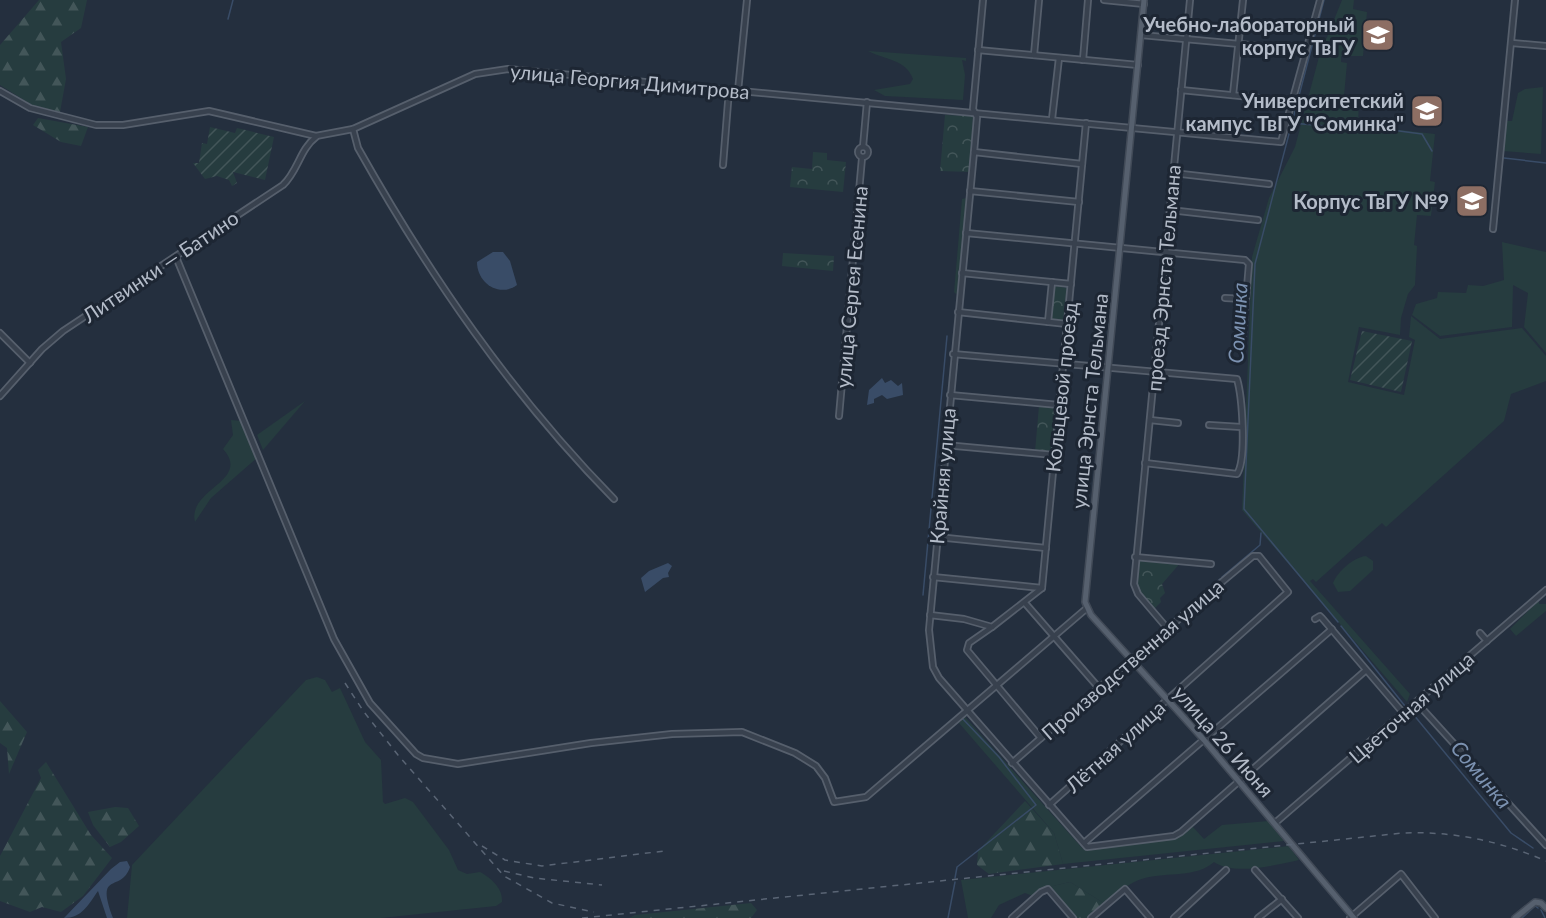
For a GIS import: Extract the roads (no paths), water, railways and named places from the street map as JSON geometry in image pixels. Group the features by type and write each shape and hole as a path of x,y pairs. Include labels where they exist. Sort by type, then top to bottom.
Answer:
{"main road":[{"name":"улица Эрнста Тельмана","path":"1087,608 1084,593 1144,2"},
{"path":"1087,608 1132,659"},
{"name":"улица 26 Июня","path":"1132,659 1275,823 1352,917"},
{"path":"1515,918 1538,902 1546,908"}],"street":[{"path":"738,91 747,0"},
{"name":"Крайняя улица","path":"983,0 973,109 975,113 974,152 953,354 929,630 935,672 1085,845"},
{"path":"1034,55 1039,0"},
{"path":"1083,60 1088,0"},
{"path":"1104,0 1144,2"},
{"name":"проезд Эрнста Тельмана","path":"1167,628 1135,589 1136,557 1190,0"},
{"path":"1233,95 1243,0"},
{"path":"1182,90 1290,101 1320,0"},
{"path":"1492,229 1515,0"},
{"path":"1141,35 1305,50"},
{"path":"1512,43 1546,46"},
{"path":"978,50 1138,65"},
{"path":"1052,119 1059,58"},
{"name":"улица Георгия Димитрова","path":"0,91 26,106 99,125 123,125 209,111 316,136 353,129 471,76 495,70 867,102 1281,142 1290,101"},
{"path":"723,165 729,90"},
{"name":"улица Сергея Есенина","path":"839,417 862,158 858,152 863,147 867,102"},
{"name":"Кольцевой проезд","path":"1042,588 1086,123"},
{"path":"353,129 362,154 429,267 497,365 565,449 614,499"},
{"name":"Литвинки — Батино","path":"0,396 67,328 284,184 293,174 309,143 316,136"},
{"path":"974,152 1082,164"},
{"path":"1173,173 1269,184"},
{"path":"970,191 1079,202"},
{"path":"1170,210 1258,220"},
{"path":"966,233 1245,260 1249,264 1243,335"},
{"path":"176,257 334,639 370,703 416,754 423,758 458,764 591,743 672,734 742,732 753,734 795,753 816,766 825,778 834,802 866,797 1087,608"},
{"path":"962,273 1071,284"},
{"path":"1048,322 1052,282"},
{"path":"1225,298 1245,299"},
{"path":"958,312 1067,324"},
{"path":"0,333 30,363"},
{"path":"953,354 1237,379 1241,427 1241,468 1237,474 1145,463"},
{"path":"950,396 1059,405"},
{"path":"1150,420 1178,423"},
{"path":"1209,425 1241,427"},
{"path":"945,445 1054,455"},
{"path":"937,537 1046,548"},
{"name":"Лётная улица","path":"1049,805 1288,592 1259,556 1253,556"},
{"name":"Производственная улица","path":"1012,763 1253,556"},
{"path":"1136,557 1210,564"},
{"path":"933,577 1042,588"},
{"path":"1041,738 968,653 969,643 1042,588"},
{"name":"Цветочная улица","path":"1275,823 1546,590"},
{"path":"1025,603 1098,688"},
{"path":"930,615 963,619 992,627"},
{"path":"1315,619 1320,616 1404,714"},
{"path":"1085,845 1332,629"},
{"path":"1480,633 1487,641"},
{"path":"1085,845 1174,836 1240,782 1365,671"},
{"path":"1417,702 1546,846"},
{"path":"1174,918 1226,870"},
{"path":"1255,870 1298,918"},
{"path":"1352,917 1401,874 1436,917"},
{"path":"1012,918 1041,892 1048,889 1073,918"},
{"path":"1091,918 1125,889 1150,918"},
{"path":"1258,918 1282,899"}],"water":[{"path":"493,252 503,252 510,261 517,285 503,290 496,289 485,282 478,270 477,262"},
{"path":"882,378 885,383 891,380 898,386 902,383 903,395 887,399 882,395 874,399 874,403 867,405 869,390"},
{"path":"668,563 672,566 668,573 669,577 663,578 645,592 641,578 649,571"},
{"path":"127,861 130,867 126,875 108,887 108,903 113,918 107,918 98,891 80,913 64,918 111,869 120,862"}],"waterway":[{"path":"228,19 233,0"},
{"name":"Соминка","path":"1324,0 1255,264 1244,509 1338,622"},
{"path":"1291,123 1338,127"},
{"path":"1340,127 1361,126 1422,134 1432,151"},
{"path":"1504,158 1546,163"},
{"path":"1077,241 1109,244"},
{"path":"1077,246 1115,250"},
{"path":"1000,314 1046,319 1050,284"},
{"path":"1053,284 1068,287"},
{"path":"1065,323 1067,301"},
{"path":"961,315 1064,326"},
{"path":"1060,361 1064,325"},
{"path":"923,595 947,336"},
{"path":"1006,361 1061,366"},
{"path":"1065,367 1105,370"},
{"path":"1222,577 1260,545 1261,533"},
{"path":"1167,625 1220,579"},
{"name":"Соминка","path":"1341,626 1405,706"},
{"path":"1135,653 1164,628"},
{"path":"1099,685 1126,661"},
{"name":"Соминка","path":"1413,714 1511,833 1533,848"},
{"path":"955,878 957,867 1036,805 999,757 962,718"},
{"path":"1014,758 1025,749"},
{"path":"948,918 955,882"},
{"path":"1522,918 1535,906 1538,908"},
{"path":"1541,910 1545,918"}],"railway":[{"path":"345,683 364,712 398,755 504,876 552,903 594,912"},
{"path":"582,918 1403,833 1440,834 1476,839 1511,848 1546,861"},
{"path":"482,846 505,860 542,866 664,851"},
{"path":"504,871 534,878 602,885"}],"place":[{"name":"Учебно-лабораторный корпус ТвГУ","path":"1378,35"},
{"name":"Университетский кампус ТвГУ \"Соминка\"","path":"1427,111"},
{"name":"Корпус ТвГУ №9","path":"1472,201"}]}
